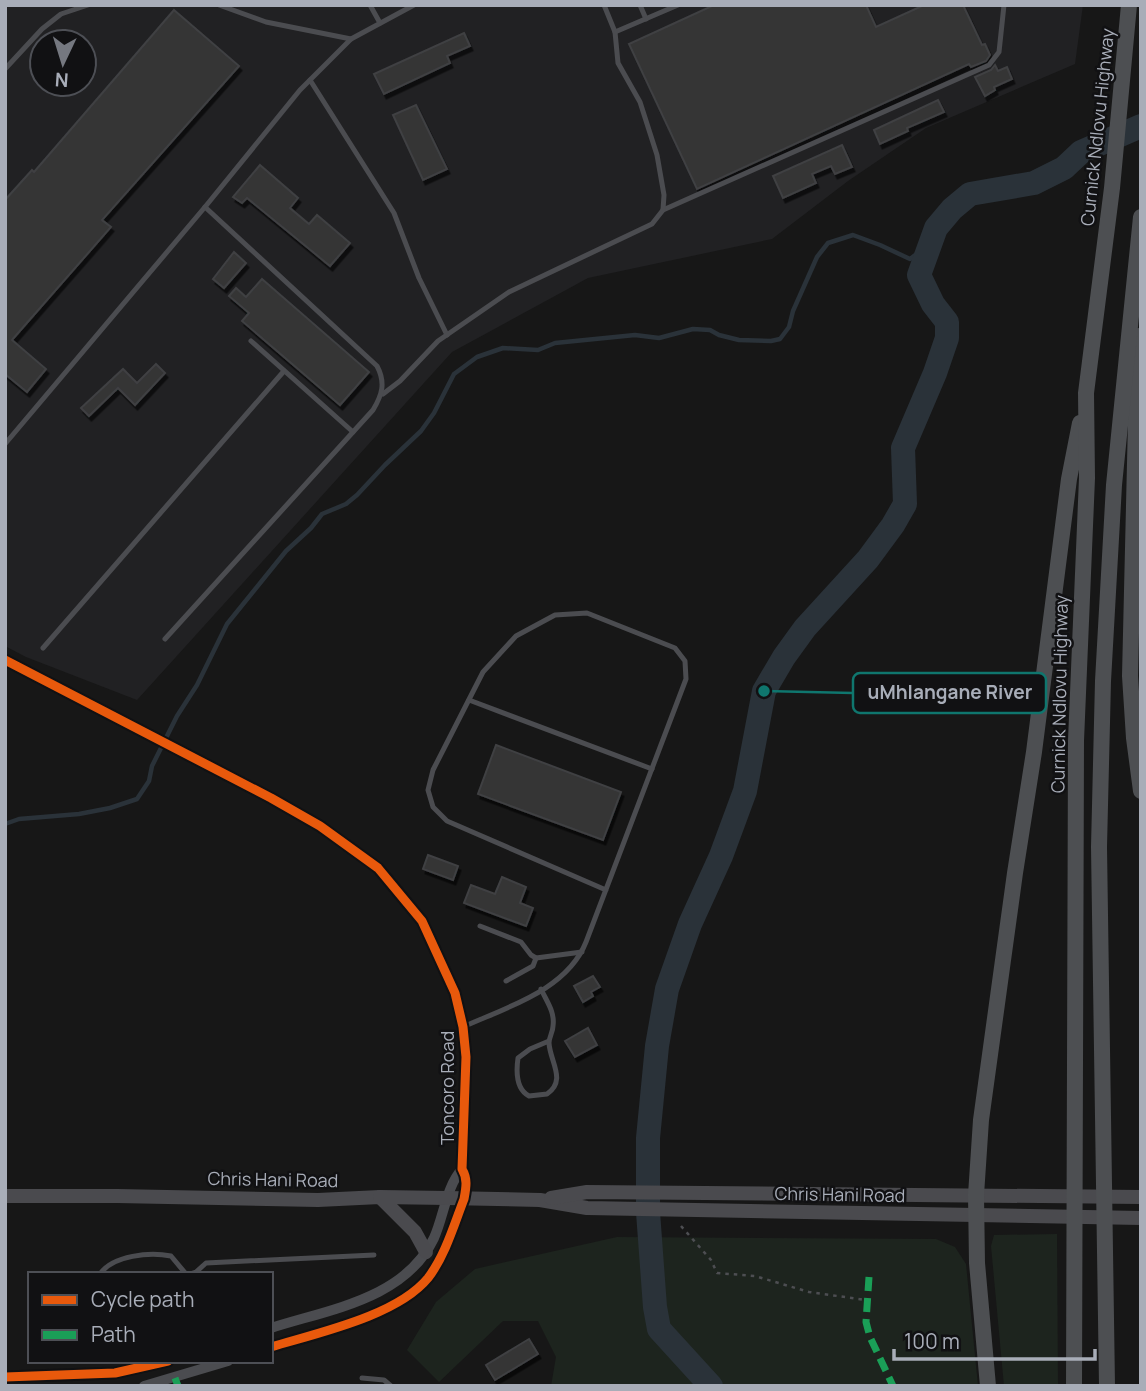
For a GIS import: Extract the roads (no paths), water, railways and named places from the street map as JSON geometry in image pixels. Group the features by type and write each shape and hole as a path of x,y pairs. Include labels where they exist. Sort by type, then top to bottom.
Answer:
{"main road":[{"name":"Curnick Ndlovu Highway","path":"1074,1386 1076,741 1087,478 1086,393 1112,188 1129,5"},
{"path":"1107,1386 1099,847 1103,681 1114,485 1141,217"},
{"path":"1136,267 1139,345 1130,676 1133,738 1141,790"},
{"path":"988,1386 977,1263 976,1216 986,1072 1034,752 1069,479 1086,393"},
{"name":"Chris Hani Road","path":"540,1200 587,1192 1138,1197"},
{"name":"Chris Hani Road","path":"5,1196 318,1200 447,1198 540,1200 587,1208 1138,1217"},
{"path":"380,1197 415,1232 426,1252"}],"street":[{"name":"Toncoro Road","path":"5,660 301,815 378,868 422,921 455,993 463,1027 466,1057 462,1169 467,1180 464,1199"},
{"name":"Toncoro Road","path":"273,1327 385,1290 416,1266 426,1252 454,1180 462,1169"},
{"path":"273,1346 379,1312 418,1289 438,1261 464,1199"},
{"path":"144,1386 223,1363"},
{"path":"5,1377 115,1373 150,1364"}],"lane":[{"path":"5,69 42,29 61,13 88,5"},
{"path":"219,5 266,22 351,39"},
{"path":"370,5 380,23"},
{"path":"5,444 300,90 351,39 414,5"},
{"path":"604,5 615,32 618,63 640,102 657,155 664,195 663,210"},
{"path":"640,5 646,19"},
{"path":"615,32 678,5"},
{"path":"165,639 373,411 383,394 400,381 438,341 509,292 652,224 663,210 989,65 999,52 1004,5"},
{"path":"310,80 394,213 419,278 447,335"},
{"path":"205,207 377,366 382,376 383,394"},
{"path":"251,341 353,432"},
{"path":"43,648 284,371"},
{"path":"463,1027 556,981 572,967 582,952 606,890 686,679 685,661 675,648 587,613 555,615 516,636 483,671 433,770 428,790 433,807 447,821 606,890"},
{"path":"469,700 652,769"},
{"path":"480,926 521,942 536,958 582,952"},
{"path":"506,981 533,966 536,958"},
{"path":"541,989 552,1009 553,1030 549,1041 558,1076 557,1083 547,1094 529,1096 521,1088 516,1072 518,1058 530,1049 549,1041"},
{"path":"102,1272 115,1261 156,1254 171,1256 186,1272"},
{"path":"197,1272 206,1263 374,1255"},
{"path":"150,1364 157,1383"},
{"path":"362,1378 384,1380 391,1386"}],"waterway":[{"path":"711,1386 659,1329 648,1212 648,1138 657,1046 667,989 690,924 721,856 745,791 764,691 805,628 868,559 905,504 903,448 947,338 947,322 933,304 919,275 936,228 952,209 970,194 1034,183 1064,168 1081,152 1141,126"},
{"path":"5,824 19,819 79,814 137,799 149,781 152,766 227,624 286,551 322,514 346,504 357,495 421,431 434,413 454,374 477,357 503,348 538,350 555,343 635,335 659,338 693,329 710,330 739,340 780,339 789,327 793,311 817,257 828,243 853,235 910,259 930,244"}],"place":[{"name":"uMhlangane River","path":"764,691"}]}
